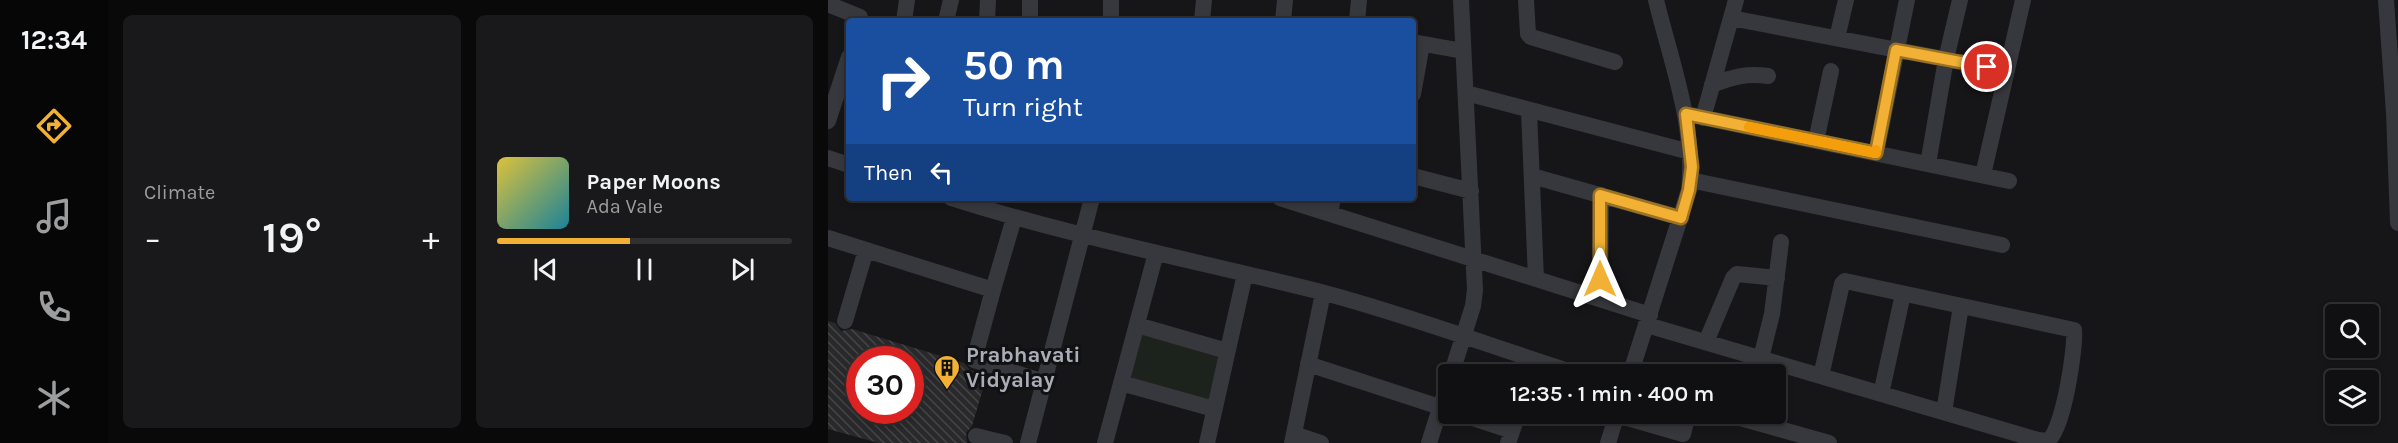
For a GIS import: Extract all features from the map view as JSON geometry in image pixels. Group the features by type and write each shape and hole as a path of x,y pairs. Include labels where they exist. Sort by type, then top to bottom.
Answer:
{"street":[{"path":"904,18 907,0"},
{"path":"947,18 951,0"},
{"path":"987,18 988,0"},
{"path":"1030,0 1030,18"},
{"path":"1111,0 1111,18"},
{"path":"1202,18 1204,0"},
{"path":"1283,18 1286,0"},
{"path":"1357,18 1359,0"},
{"path":"1454,364 1474,300 1461,0"},
{"path":"1526,0 1528,34 1531,38 1615,62"},
{"path":"1633,364 1681,218 1690,180 1686,114 1656,0"},
{"path":"1703,118 1736,0"},
{"path":"1837,38 1846,0"},
{"path":"1876,153 1906,0"},
{"path":"1928,164 1946,59 1960,0"},
{"path":"1983,175 2023,0"},
{"path":"2386,0 2394,113 2398,223"},
{"path":"828,4 860,13"},
{"path":"1731,18 2007,71"},
{"path":"1416,63 1418,43 1463,51"},
{"path":"828,120 833,88 846,63"},
{"path":"1816,141 1831,71"},
{"path":"1712,85 1747,74 1768,76"},
{"path":"1466,93 1690,152"},
{"path":"1529,111 1536,279"},
{"path":"1686,114 2009,180"},
{"path":"828,158 846,164"},
{"path":"1532,176 1681,218"},
{"path":"1416,177 1471,191"},
{"path":"1690,180 2002,245"},
{"path":"1600,195 1600,299"},
{"path":"960,201 1081,236 1323,293 1463,336 1525,364"},
{"path":"1028,443 1091,201"},
{"path":"1300,201 1332,206 1474,259 1600,299 1706,342 1881,394 2038,440 2046,441 2051,437 2065,403 2074,330 2070,327 1843,282 1821,376"},
{"path":"1014,218 974,360 1044,382"},
{"path":"828,238 993,290"},
{"path":"1761,358 1772,314 1781,242"},
{"path":"845,321 866,250"},
{"path":"1105,443 1156,253"},
{"path":"1206,443 1245,274"},
{"path":"1706,342 1733,278 1737,274 1777,278"},
{"path":"1321,443 1293,438 1323,293"},
{"path":"1881,394 1904,294"},
{"path":"1944,412 1961,306"},
{"path":"1137,325 1227,351"},
{"path":"1308,364 1438,407"},
{"path":"1121,383 1214,410"},
{"path":"1429,443 1438,424"},
{"path":"1482,424 1510,437"},
{"path":"1608,443 1614,424"},
{"path":"1641,424 1682,439 1686,424"},
{"path":"1762,424 1829,443"},
{"path":"976,436 1005,443"}],"shaded area":[{"path":"1141,331 1221,354 1209,402 1129,380"}],"building":[{"name":"Prabhavati Vidyalay","path":"828,321 835,323 841,331 852,329 908,346 846,346 846,424 924,424 924,351 964,363 970,370 987,375 972,426 966,433 967,443 879,443 828,429"}],"slow traffic":[{"path":"1749,127 1876,153 1876,150"}],"place":[{"name":"Prabhavati Vidyalay","path":"947,391"}],"route":[{"path":"1600,279 1600,195 1681,218 1689,190 1692,167 1686,114 1876,153 1896,50 1987,67"}]}
